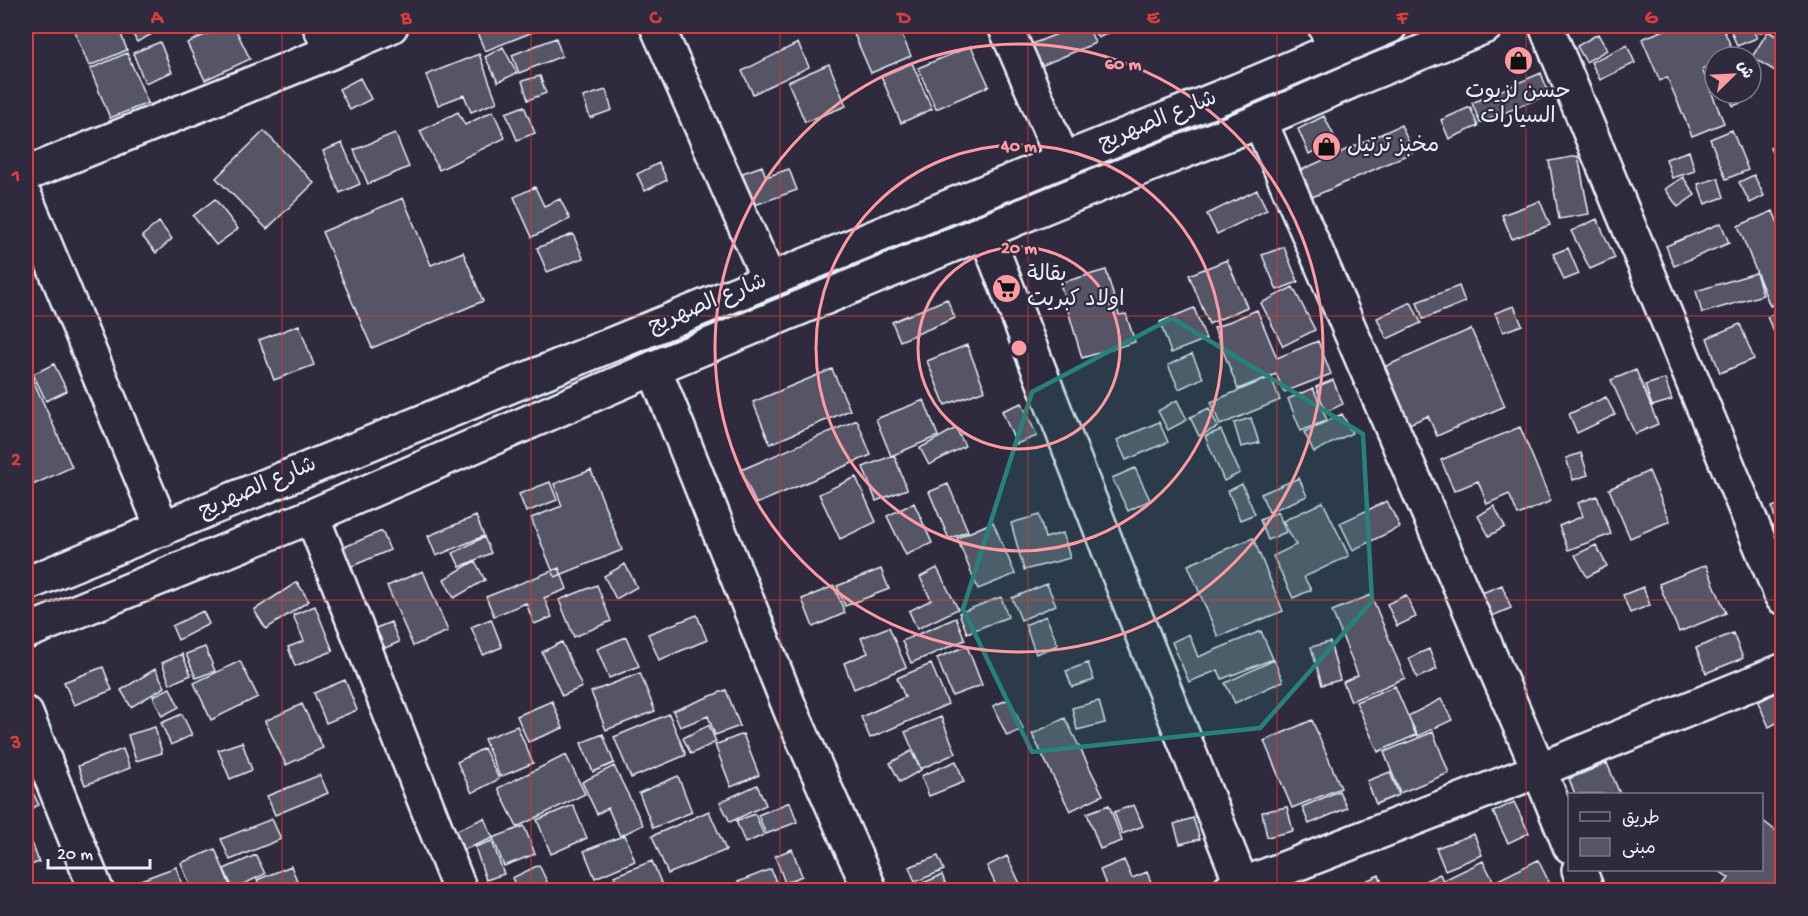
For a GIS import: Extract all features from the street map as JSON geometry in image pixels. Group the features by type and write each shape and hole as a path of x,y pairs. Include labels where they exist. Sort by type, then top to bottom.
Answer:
{"street":[{"path":"26,174 326,39 391,26"},
{"path":"657,26 769,280"},
{"path":"1005,26 1063,160"},
{"name":"شارع الصهريج","path":"26,584 1063,160 1330,38 1390,26"},
{"path":"26,632 312,516 654,368 985,231 1260,121 1486,26"},
{"path":"1546,26 1782,597"},
{"path":"1260,121 1539,770 1568,843"},
{"path":"26,199 163,529"},
{"path":"985,231 1238,889 1782,671"},
{"path":"654,368 791,711 870,891"},
{"path":"312,516 460,891"},
{"path":"26,714 96,891"},
{"path":"1579,871 1587,891"}],"highlighted area":[{"path":"1172,318 1363,434 1372,601 1260,728 1032,752 963,609 1032,392"}],"building":[{"path":"72,26 118,26 127,50 89,66"},
{"path":"129,26 153,26 156,32 137,42"},
{"path":"224,26 234,26 250,59 205,80 187,43"},
{"path":"474,26 548,26 485,51"},
{"path":"898,26 911,56 871,73 851,27"},
{"path":"1077,26 1088,26 1095,43 1041,66 1032,44"},
{"path":"1091,26 1123,26 1098,38"},
{"path":"1674,26 1722,26 1731,45 1703,45 1702,69 1703,105 1717,105 1724,123 1692,136 1667,77 1660,81 1642,39"},
{"path":"1729,26 1751,26 1757,38 1737,45"},
{"path":"1755,26 1778,26 1758,33"},
{"path":"1768,31 1782,40 1782,57 1775,71 1763,64 1763,45 1759,45"},
{"path":"1598,34 1607,50 1586,62 1577,46"},
{"path":"556,38 562,56 519,73 512,55"},
{"path":"160,42 172,72 145,83 133,53"},
{"path":"798,43 809,67 753,94 742,71"},
{"path":"1627,45 1635,63 1600,80 1591,62"},
{"path":"971,46 989,86 936,109 918,68"},
{"path":"503,47 517,73 498,82 485,57"},
{"path":"127,53 148,103 110,118 90,69"},
{"path":"479,54 497,102 471,112 464,95 438,105 426,75"},
{"path":"912,63 932,109 901,123 881,76"},
{"path":"829,64 846,106 805,122 788,82"},
{"path":"1541,73 1549,94 1480,123 1472,103"},
{"path":"540,76 546,93 528,100 522,81"},
{"path":"360,78 371,99 350,110 339,89"},
{"path":"606,90 612,110 590,118 583,97"},
{"path":"524,106 535,133 517,140 506,113"},
{"path":"1470,107 1478,126 1449,139 1441,120"},
{"path":"493,111 505,138 439,170 420,131 458,112 465,125"},
{"path":"1324,116 1336,140 1309,154 1298,129"},
{"path":"1401,125 1413,152 1308,199 1297,172"},
{"path":"1732,130 1748,170 1726,179 1710,139"},
{"path":"264,131 314,183 267,229 216,178"},
{"path":"395,133 409,167 368,184 354,150"},
{"path":"1782,142 1782,174 1770,148"},
{"path":"342,143 360,184 340,193 323,151"},
{"path":"1689,151 1695,171 1672,178 1666,159"},
{"path":"1578,156 1589,214 1559,219 1549,161"},
{"path":"659,163 667,180 645,191 637,174"},
{"path":"762,166 766,177 789,169 797,190 752,206 740,174"},
{"path":"1754,175 1764,196 1750,203 1739,182"},
{"path":"1683,177 1695,195 1678,207 1665,189"},
{"path":"1718,178 1724,197 1705,204 1698,184"},
{"path":"535,187 544,206 560,199 570,219 532,237 514,197"},
{"path":"1257,190 1267,210 1217,234 1207,214"},
{"path":"403,198 431,265 463,252 483,301 372,348 322,232"},
{"path":"215,199 238,229 216,245 193,216"},
{"path":"1540,201 1550,225 1512,239 1502,215"},
{"path":"1773,211 1782,233 1782,301 1770,306 1738,226"},
{"path":"1597,219 1615,258 1590,269 1571,231"},
{"path":"159,222 172,239 156,253 142,236"},
{"path":"1721,223 1729,243 1674,266 1666,246"},
{"path":"573,234 583,258 547,272 537,248"},
{"path":"1284,247 1298,282 1277,290 1262,255"},
{"path":"1568,248 1579,274 1564,280 1553,254"},
{"path":"1227,260 1247,307 1209,324 1189,275"},
{"path":"1106,270 1119,315 1126,314 1135,342 1082,358 1060,283"},
{"path":"1756,273 1763,295 1702,313 1696,291"},
{"path":"1459,286 1465,302 1423,319 1417,302"},
{"path":"1293,287 1315,330 1283,346 1261,303"},
{"path":"947,299 955,318 900,341 892,322"},
{"path":"1411,302 1421,323 1387,339 1377,318"},
{"path":"1514,306 1522,325 1503,332 1495,313"},
{"path":"1194,308 1206,339 1171,353 1160,322"},
{"path":"1782,309 1782,349 1767,317"},
{"path":"1257,310 1277,358 1318,341 1331,374 1284,392 1276,374 1238,389 1214,328"},
{"path":"1740,324 1754,359 1720,373 1707,338"},
{"path":"299,325 314,365 274,380 259,340"},
{"path":"1471,329 1505,406 1437,436 1428,416 1409,424 1384,367"},
{"path":"967,345 985,390 945,405 927,361"},
{"path":"1192,354 1203,378 1179,389 1168,365"},
{"path":"54,364 67,391 46,401 33,374"},
{"path":"832,369 850,410 770,444 753,402"},
{"path":"1636,370 1658,424 1635,434 1611,380"},
{"path":"29,371 72,467 26,488 26,372"},
{"path":"1271,377 1280,400 1220,425 1211,402"},
{"path":"1665,379 1672,400 1652,406 1645,385"},
{"path":"1333,380 1343,404 1326,412 1316,387"},
{"path":"1313,388 1327,420 1301,431 1288,399"},
{"path":"1606,397 1615,415 1577,433 1569,414"},
{"path":"924,400 938,436 891,456 876,419"},
{"path":"1177,400 1187,420 1168,430 1158,411"},
{"path":"1022,403 1037,436 1016,444 1002,411"},
{"path":"1209,408 1218,427 1199,436 1190,417"},
{"path":"1342,414 1352,433 1314,452 1304,432"},
{"path":"1251,418 1259,443 1241,447 1234,423"},
{"path":"857,420 871,455 756,504 741,470"},
{"path":"1159,422 1168,442 1126,460 1117,440"},
{"path":"1520,427 1551,501 1518,515 1509,494 1487,504 1478,481 1454,491 1441,460"},
{"path":"956,428 965,446 929,465 920,448"},
{"path":"1221,430 1240,473 1224,481 1205,436"},
{"path":"1581,453 1588,475 1573,480 1566,458"},
{"path":"894,455 907,489 876,501 863,467"},
{"path":"1135,468 1150,500 1128,511 1112,478"},
{"path":"591,470 622,550 555,577 531,518 562,506 554,484"},
{"path":"1649,471 1670,521 1630,538 1609,489"},
{"path":"856,477 876,522 840,539 819,494"},
{"path":"1299,478 1307,496 1269,512 1261,494"},
{"path":"550,482 557,500 526,512 519,494"},
{"path":"948,484 968,531 949,539 929,492"},
{"path":"1242,484 1255,514 1240,520 1228,491"},
{"path":"1597,496 1611,534 1568,550 1559,526 1583,516 1578,503"},
{"path":"1387,501 1400,527 1353,550 1340,523"},
{"path":"1323,502 1349,556 1304,577 1311,590 1293,598 1273,556 1296,545 1283,521"},
{"path":"914,503 932,543 906,555 887,516"},
{"path":"1782,504 1782,526 1777,527 1772,507"},
{"path":"1494,506 1505,527 1489,536 1478,516"},
{"path":"1278,512 1286,532 1268,540 1260,520"},
{"path":"1039,515 1045,538 1063,533 1070,558 1024,570 1011,523"},
{"path":"476,516 484,536 436,556 428,536"},
{"path":"993,522 1015,574 978,589 957,538"},
{"path":"382,531 390,550 350,567 342,548"},
{"path":"484,537 491,553 460,567 453,553"},
{"path":"1253,538 1283,611 1218,637 1188,565"},
{"path":"1596,545 1607,566 1587,577 1575,555"},
{"path":"475,561 485,580 454,598 444,579"},
{"path":"625,564 637,587 616,599 604,576"},
{"path":"1706,565 1726,613 1679,632 1659,584"},
{"path":"559,568 567,589 544,598 552,617 534,624 526,603 494,616 486,597"},
{"path":"937,568 958,609 917,629 909,611 931,600 920,577"},
{"path":"881,569 889,589 845,606 837,586"},
{"path":"423,571 448,631 413,646 387,586"},
{"path":"297,582 309,601 266,629 254,610"},
{"path":"1047,584 1056,605 1021,620 1012,598"},
{"path":"597,585 611,621 574,637 559,600"},
{"path":"1502,585 1511,608 1492,616 1482,593"},
{"path":"834,586 845,613 813,627 802,599"},
{"path":"1643,587 1650,605 1630,613 1623,595"},
{"path":"1371,595 1405,678 1351,701 1343,682 1358,675 1332,611"},
{"path":"1406,595 1416,617 1397,626 1387,604"},
{"path":"1001,597 1008,617 967,633 959,613"},
{"path":"315,606 333,651 295,666 288,647 304,641 293,615"},
{"path":"203,611 209,624 178,640 172,626"},
{"path":"697,615 707,640 659,660 648,634"},
{"path":"1046,616 1058,645 1036,654 1025,625"},
{"path":"956,618 965,640 911,663 902,641"},
{"path":"491,619 502,647 483,655 471,627"},
{"path":"391,622 399,642 385,648 376,628"},
{"path":"889,627 906,667 854,689 844,663 868,653 861,638"},
{"path":"1261,631 1273,659 1222,679 1218,670 1189,682 1172,642 1189,634 1198,657"},
{"path":"1733,633 1743,658 1706,673 1696,648"},
{"path":"626,637 639,666 609,678 597,649"},
{"path":"562,642 582,687 562,696 542,652"},
{"path":"1330,642 1340,680 1322,685 1311,647"},
{"path":"967,646 982,685 952,696 937,658"},
{"path":"205,647 215,671 196,678 186,654"},
{"path":"1429,649 1437,669 1417,678 1409,658"},
{"path":"182,654 191,675 170,684 162,663"},
{"path":"1274,660 1283,681 1235,703 1225,683"},
{"path":"240,661 258,697 211,720 194,683"},
{"path":"1088,663 1094,680 1072,687 1066,671"},
{"path":"931,664 948,704 870,738 861,717 905,697 897,678"},
{"path":"103,667 112,690 74,705 64,682"},
{"path":"155,669 165,687 131,707 121,690"},
{"path":"640,673 655,711 606,730 591,692"},
{"path":"345,680 357,710 326,723 314,693"},
{"path":"1395,686 1416,735 1378,752 1356,702"},
{"path":"170,688 179,707 162,716 153,696"},
{"path":"726,690 740,726 715,735 708,716 680,727 673,711"},
{"path":"1782,690 1782,720 1769,727 1758,702"},
{"path":"1009,699 1023,729 1007,736 993,706"},
{"path":"1441,699 1452,720 1418,736 1408,716"},
{"path":"552,701 563,728 528,742 517,716"},
{"path":"1099,701 1105,723 1077,730 1072,708"},
{"path":"302,704 323,748 286,765 265,721"},
{"path":"182,714 192,735 171,745 161,723"},
{"path":"669,714 686,755 631,778 614,737"},
{"path":"941,717 956,753 921,769 905,732"},
{"path":"1065,718 1103,795 1070,811 1032,734"},
{"path":"1312,720 1341,788 1292,808 1264,741"},
{"path":"709,725 716,742 691,754 683,738"},
{"path":"517,726 533,763 500,777 484,739"},
{"path":"155,727 162,753 136,761 128,735"},
{"path":"1433,732 1449,773 1400,793 1384,752"},
{"path":"603,734 614,763 593,772 581,743"},
{"path":"743,734 759,775 731,787 715,745"},
{"path":"242,742 252,770 230,779 218,750"},
{"path":"484,748 499,779 472,793 457,762"},
{"path":"123,749 130,768 85,785 78,766"},
{"path":"911,751 921,770 900,782 890,763"},
{"path":"566,755 585,794 517,827 498,788"},
{"path":"956,761 964,782 929,796 921,776"},
{"path":"1607,763 1620,793 1575,793 1569,779"},
{"path":"614,766 643,825 620,836 608,808 597,814 582,782"},
{"path":"1390,772 1399,795 1376,804 1367,781"},
{"path":"320,775 328,793 275,815 267,796"},
{"path":"678,776 692,812 653,828 639,793"},
{"path":"29,785 39,805 26,811 26,786"},
{"path":"757,785 766,805 730,822 720,802"},
{"path":"1339,791 1347,808 1309,824 1302,807"},
{"path":"790,802 797,822 766,834 758,815"},
{"path":"1514,802 1529,833 1508,843 1493,812"},
{"path":"573,805 587,838 551,854 537,820"},
{"path":"1109,805 1122,841 1100,849 1087,813"},
{"path":"1134,805 1143,826 1122,834 1114,812"},
{"path":"1287,807 1293,831 1267,837 1262,812"},
{"path":"709,811 726,850 668,874 652,836"},
{"path":"755,814 764,835 745,843 736,821"},
{"path":"484,818 493,838 463,850 455,831"},
{"path":"1193,818 1200,839 1180,844 1174,824"},
{"path":"272,819 281,839 230,860 221,839"},
{"path":"1763,821 1782,834 1782,890 1720,890 1729,878 1719,871 1763,871"},
{"path":"524,826 535,854 504,866 493,838"},
{"path":"1474,834 1482,855 1445,870 1436,848"},
{"path":"625,835 635,861 595,878 584,851"},
{"path":"31,840 39,862 26,867 26,842"},
{"path":"492,841 504,874 486,880 475,847"},
{"path":"215,849 232,890 192,890 181,863"},
{"path":"792,849 802,876 785,883 775,856"},
{"path":"256,855 265,874 233,889 224,869"},
{"path":"938,856 944,870 915,882 909,867"},
{"path":"1007,856 1023,890 998,890 987,866"},
{"path":"1124,860 1132,878 1147,872 1154,890 1108,890 1100,870"},
{"path":"1538,860 1552,888 1503,890 1498,880"},
{"path":"652,861 664,890 620,890 614,876"},
{"path":"1483,861 1498,890 1449,890 1444,880"},
{"path":"539,865 551,890 518,890 512,878"},
{"path":"291,866 301,890 261,890 257,880"},
{"path":"176,867 184,890 141,890 138,881"},
{"path":"771,869 779,890 742,890 738,882"},
{"path":"1440,874 1447,890 1414,890 1412,887"},
{"path":"942,875 948,890 920,890 918,885"},
{"path":"1379,875 1385,890 1354,890 1352,887"},
{"path":"1295,880 1300,890 1268,890"}],"place":[{"name":"حسن لزيوت السيارات","path":"1518,61"},
{"name":"مخبز ترتيل","path":"1326,147"},
{"name":"بقالة اولاد كبريت","path":"1006,289"}]}
